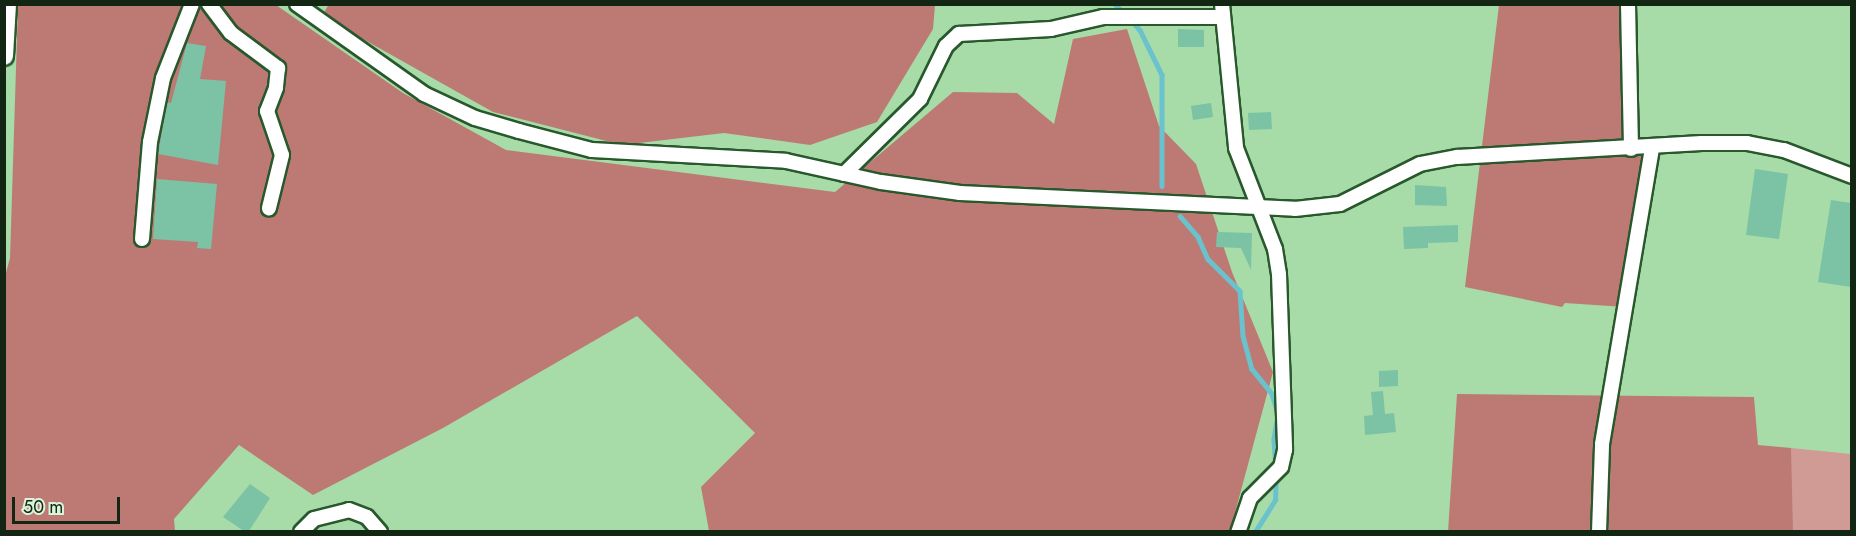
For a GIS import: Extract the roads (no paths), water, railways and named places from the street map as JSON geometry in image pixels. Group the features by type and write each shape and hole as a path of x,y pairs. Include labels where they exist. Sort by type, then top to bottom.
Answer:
{"street":[{"path":"4,56 7,4"},
{"path":"142,239 150,142 163,78 192,4"},
{"path":"209,4 231,33 278,68 276,88 267,111 282,155 269,208"},
{"path":"297,4 424,94 475,118 592,150 786,162 960,193 1295,209 1340,204 1420,164 1457,157 1747,143 1784,150 1851,176"},
{"path":"1628,4 1631,149"},
{"path":"844,174 906,116 920,99 946,46 959,34 1051,29 1101,10 1222,11 1236,148 1275,249 1279,274 1285,450 1281,467 1250,498 1238,531"},
{"path":"1599,531 1602,444 1652,147"},
{"path":"302,531 314,519 349,510 367,517 380,531"}],"waterway":[{"path":"1115,4 1124,13"},
{"path":"1130,19 1140,30 1162,75 1162,186"},
{"path":"1180,216 1198,237 1208,259 1240,291 1243,336 1252,369 1272,394 1278,414 1274,440 1276,466"},
{"path":"1255,532 1275,500 1276,477"}]}
